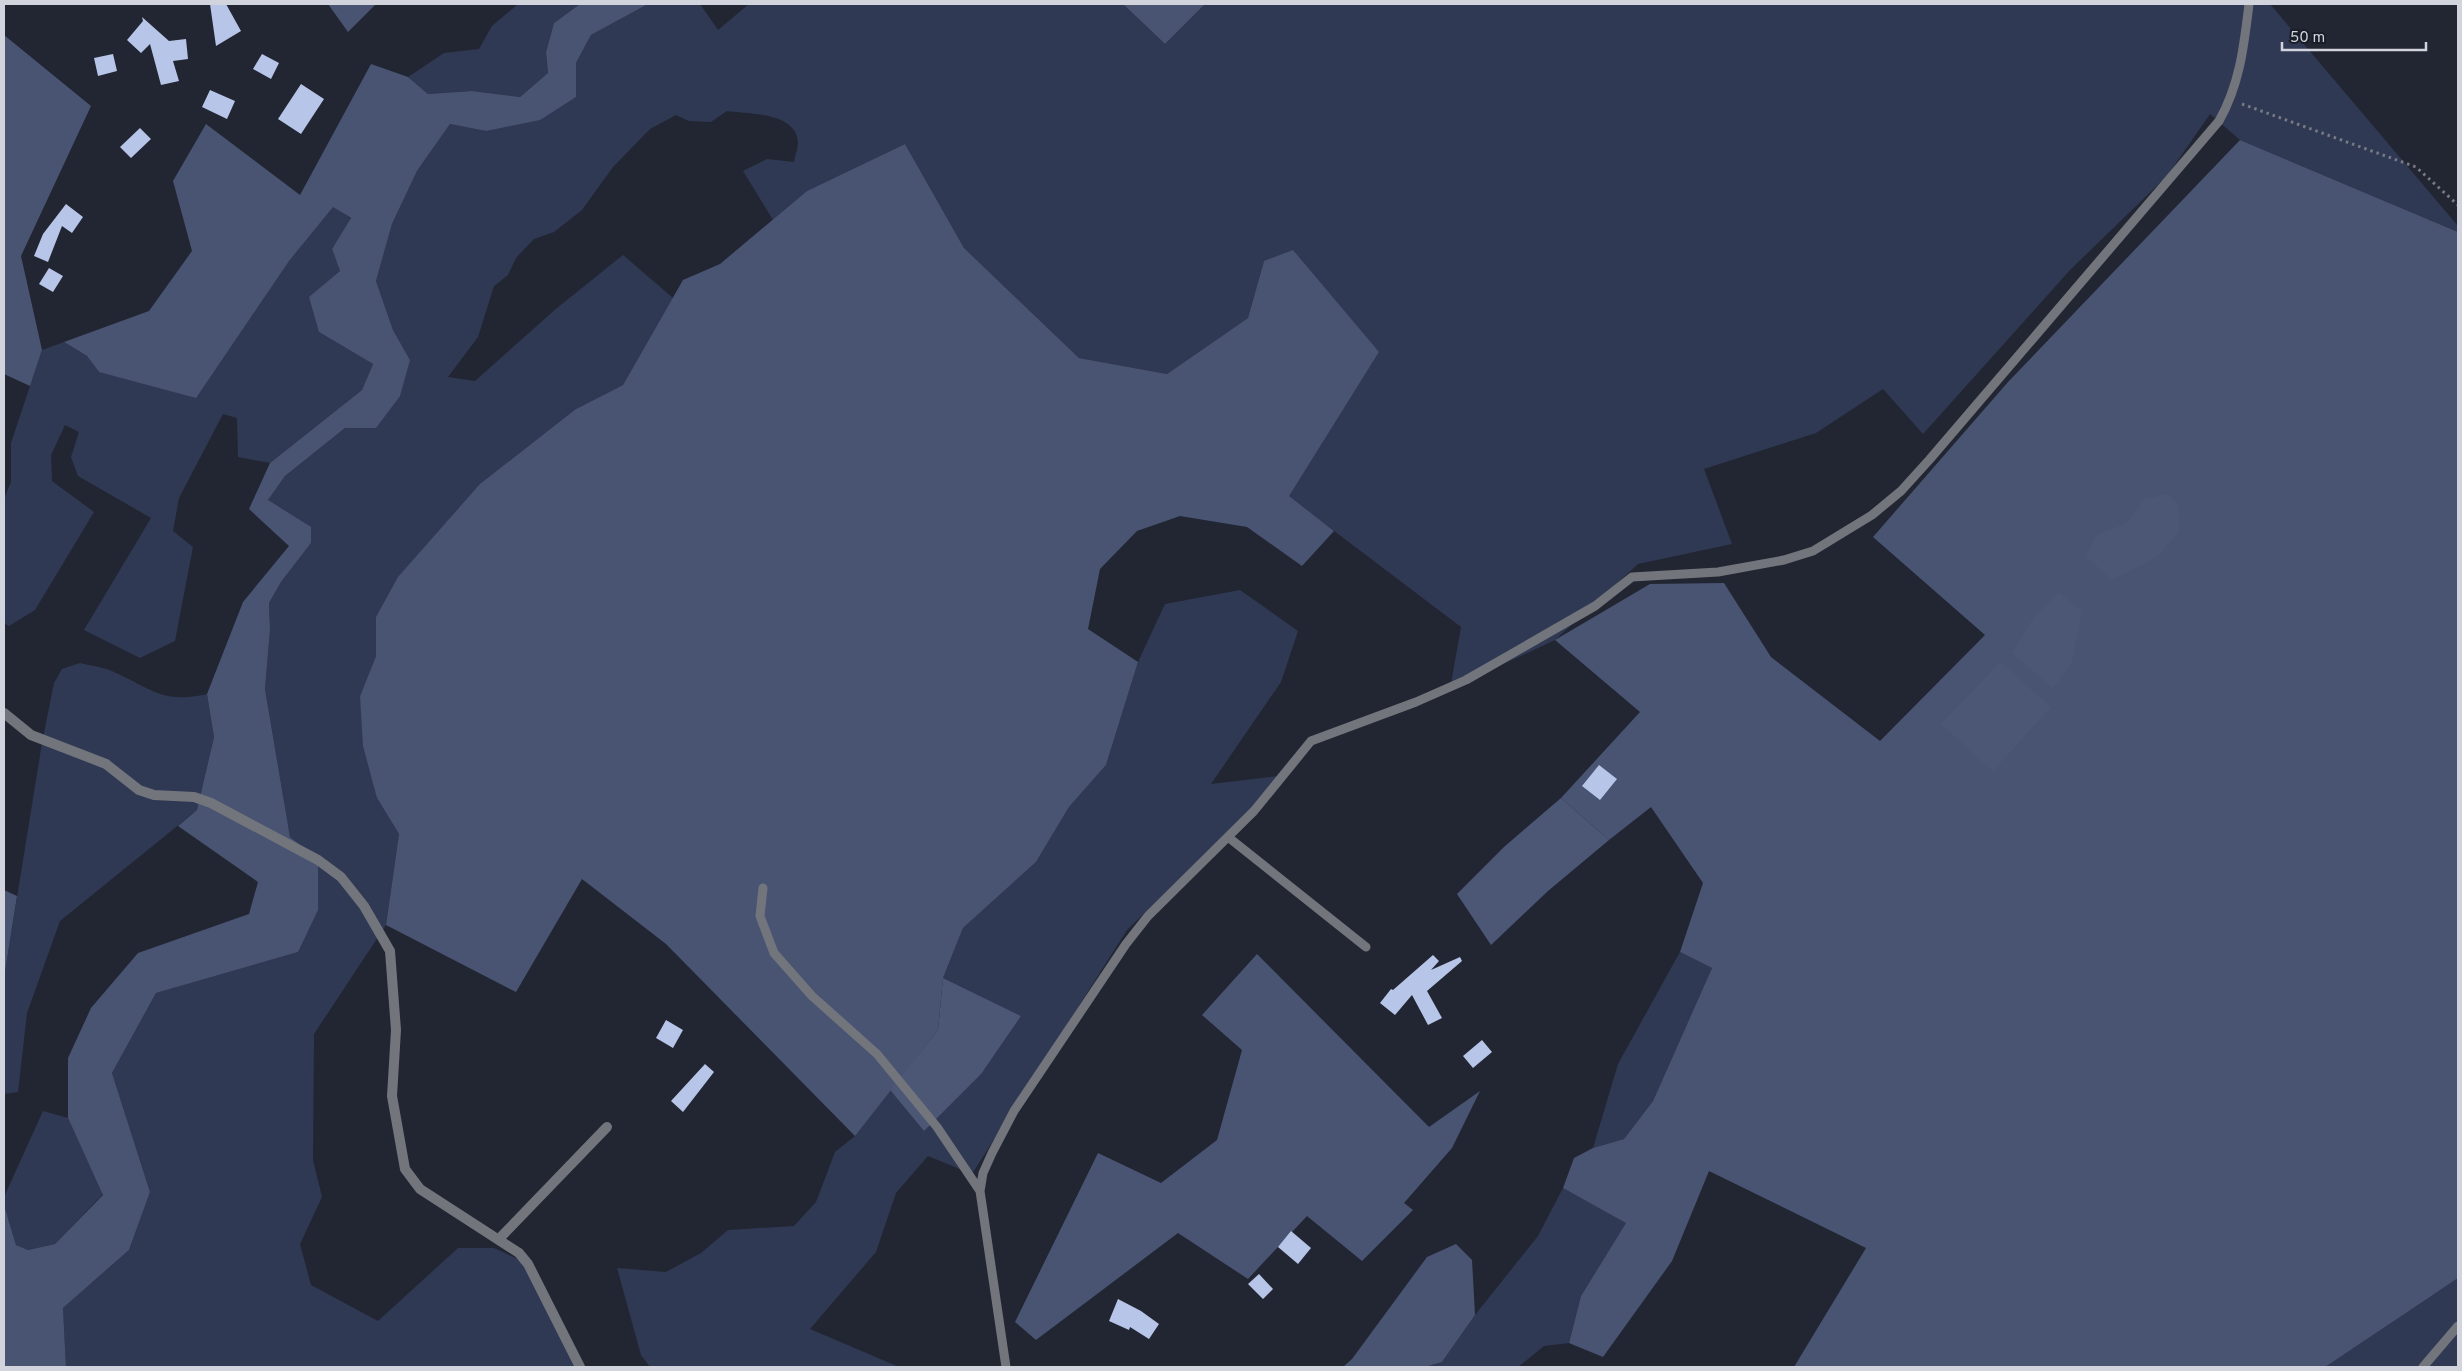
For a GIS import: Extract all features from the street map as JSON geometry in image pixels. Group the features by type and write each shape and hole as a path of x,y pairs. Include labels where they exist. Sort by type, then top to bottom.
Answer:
{"street":[{"path":"4,713 31,735 106,764 139,790 154,795 194,797 211,803 318,860 341,877 364,906 390,951 396,1030 392,1096 405,1169 420,1189 519,1253 528,1264 580,1367"},
{"path":"499,1239 607,1128"}],"lane":[{"path":"1006,1367 980,1191 983,1173 1014,1112 1126,944 1148,916 1254,811 1311,742 1416,702 1466,680 1595,606 1632,578 1718,572 1784,560 1813,551 1872,516 1901,491 1924,466 2170,182 2219,121 2231,100 2242,62 2249,4"},
{"path":"1228,837 1366,947"},
{"path":"763,888 760,916 774,953 812,996 877,1054 937,1127 980,1191"},
{"path":"2423,1367 2458,1326"}],"path":[{"path":"2231,100 2416,167 2458,205"}],"shaded area":[{"path":"328,4 376,4 348,32"},
{"path":"518,4 580,4 554,23 546,52 548,73 520,97 472,91 428,94 408,77 444,53 479,49 492,26"},
{"path":"580,4 648,4 591,35 576,63 576,97 540,120 486,131 450,124 417,171 392,224 376,281 393,330 410,360 400,396 376,428 345,428 285,476 268,500 311,527 311,543 281,582 269,603 270,630 265,689 290,837 318,859 318,910 298,952 156,993 112,1073 150,1192 129,1250 63,1308 66,1367 4,1367 4,1205 16,1245 28,1250 55,1244 103,1195 68,1118 68,1058 91,1008 138,953 249,914 258,882 178,826 197,810 214,737 207,694 243,602 289,546 249,509 270,463 362,390 373,364 319,332 309,297 340,271 332,249 351,218 333,207 289,261 196,398 99,372 87,356 64,342 149,311 192,251 173,181 206,124 300,195 371,64 408,77 428,94 472,91 520,97 548,73 546,52 554,23"},
{"path":"648,4 700,4 718,30 749,4 1123,4 1165,44 1205,4 2270,4 2458,226 2458,232 2240,140 2210,114 2167,176 2070,270 1923,434 1883,389 1816,433 1704,469 1732,544 1638,564 1555,640 1450,689 1461,627 1288,496 1379,352 1264,261 1248,318 1167,374 1079,358 964,248 905,144 807,191 773,220 743,171 767,159 794,162 798,142 795,132 789,125 770,116 727,111 711,122 689,121 676,115 650,129 613,167 582,210 554,232 534,239 516,258 508,275 494,286 478,337 448,377 475,381 557,308 623,255 673,298 623,385 576,409 376,617 376,656 360,696 377,798 399,834 386,925 314,1034 313,1160 322,1197 300,1244 311,1285 378,1321 458,1248 494,1248 520,1260 582,1367 66,1367 63,1308 129,1250 150,1192 112,1073 156,993 298,952 318,859 290,837 265,689 270,630 269,603 281,582 311,543 268,500 285,476 345,428 376,428 410,360 393,330 376,281 392,224 417,171 450,124 486,131 576,97 576,63 591,35"},
{"path":"1123,4 1205,4 1165,44"},
{"path":"4,35 91,106 21,256 42,350 30,386 4,374"},
{"path":"2240,140 2458,232 2458,1278 2325,1367 1794,1367 1866,1248 1709,1171 1672,1261 1603,1357 1569,1343 1581,1296 1626,1223 1563,1188 1574,1158 1593,1148 1624,1139 1653,1101 1712,968 1680,952 1703,883 1651,807 1609,840 1561,798 1640,712 1555,640 1650,584 1724,583 1771,657 1880,741 1985,635 1873,537 2008,382"},
{"path":"905,144 964,248 1079,358 1167,374 1248,318 1264,261 1293,250 1379,352 1289,496 1334,531 1302,566 1247,527 1180,516 1137,531 1100,569 1088,629 1138,662 1106,765 1069,807 1036,862 963,928 943,978 938,1030 855,1136 666,944 582,879 516,992 386,925 399,834 377,798 363,746 360,696 376,656 376,617 398,577 480,484 576,409 623,385 683,280 720,264 807,191"},
{"path":"333,206 351,219 332,249 340,271 319,332 373,364 362,390 270,463 238,457 237,418 223,414 179,498 173,531 193,547 175,641 140,658 84,630 151,518 78,476 71,457 79,432 65,425 51,455 52,481 94,512 35,610 9,626 4,623 4,499 11,482 11,443 42,350 64,342 87,356 99,372 289,261"},
{"path":"2167,494 2178,504 2180,530 2157,557 2111,580 2086,556 2096,535 2125,524 2144,500"},
{"path":"1240,590 1298,631 1281,682 1211,784 1287,775 1127,930 972,1174 928,1156 896,1193 876,1252 810,1329 899,1367 650,1367 641,1355 617,1268 666,1272 701,1253 728,1230 794,1226 816,1202 835,1152 855,1136 890,1090 924,1131 1021,1016 943,978 963,928 1036,862 1069,807 1106,765 1138,662 1165,604"},
{"path":"2059,593 2082,611 2072,662 2053,688 2012,653 2035,615"},
{"path":"2000,662 2051,707 1993,771 1941,724"},
{"path":"80,663 110,670 148,689 168,696 192,697 207,694 214,737 197,810 60,921 27,1013 18,1092 4,1094 4,978 42,743 54,683 62,669"},
{"path":"1561,798 1609,840 1548,891 1491,945 1457,894 1504,847"},
{"path":"4,890 17,896 4,978"},
{"path":"1680,952 1712,968 1653,1101 1624,1139 1593,1148 1618,1064"},
{"path":"1257,954 1429,1127 1480,1091 1452,1148 1404,1203 1413,1210 1362,1261 1307,1216 1248,1279 1178,1233 1036,1340 1015,1322 1098,1153 1161,1183 1217,1140 1242,1050 1202,1015"},
{"path":"943,978 1021,1016 981,1074 924,1131 890,1090 938,1030"},
{"path":"43,1111 68,1118 103,1194 55,1244 28,1250 16,1245 4,1205 4,1197"},
{"path":"1563,1188 1627,1222 1581,1296 1569,1343 1544,1346 1518,1367 1425,1367 1442,1362 1475,1315 1538,1236"},
{"path":"1456,1244 1472,1260 1475,1315 1442,1362 1425,1367 1343,1367 1352,1359 1427,1257"},
{"path":"2458,1278 2458,1367 2325,1367 2335,1358"}],"building":[{"path":"210,4 226,4 241,31 216,46"},
{"path":"142,17 169,41 186,39 188,59 173,61 179,81 161,85 150,44 141,53 127,40 143,21"},
{"path":"113,54 117,71 98,76 94,58"},
{"path":"262,54 279,63 271,79 253,69"},
{"path":"301,84 324,99 301,134 278,119"},
{"path":"210,90 235,101 227,119 202,107"},
{"path":"140,128 151,139 131,158 120,147"},
{"path":"66,204 83,217 72,233 62,226 48,262 34,256 43,234"},
{"path":"49,268 63,276 53,292 39,284"},
{"path":"1599,765 1617,779 1600,800 1582,786"},
{"path":"1433,955 1439,961 1431,970 1460,957 1462,961 1427,991 1442,1018 1428,1025 1412,995 1395,1015 1380,1003 1391,989 1393,990"},
{"path":"666,1020 683,1030 673,1048 656,1038"},
{"path":"1482,1040 1492,1052 1473,1068 1463,1056"},
{"path":"705,1064 714,1072 683,1112 671,1101"},
{"path":"1291,1231 1311,1248 1298,1264 1278,1247"},
{"path":"1259,1274 1273,1289 1263,1299 1248,1284"},
{"path":"1118,1299 1141,1311 1159,1324 1149,1339 1130,1327 1129,1330 1109,1321"}]}
